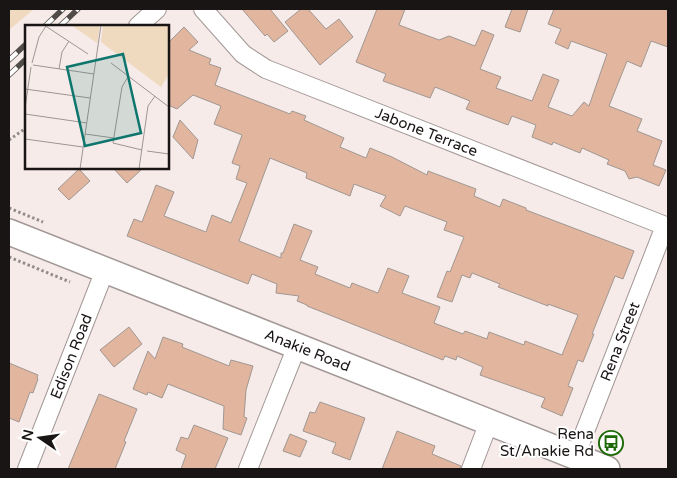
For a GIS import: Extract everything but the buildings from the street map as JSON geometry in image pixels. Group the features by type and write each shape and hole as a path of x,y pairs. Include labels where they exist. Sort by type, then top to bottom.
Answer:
{"main road":[{"name":"Anakie Road","path":"9,232 607,469"}],"street":[{"path":"139,25 157,9"},
{"name":"Jabone Terrace","path":"203,9 243,54 266,69 667,227"},
{"name":"Rena Street","path":"575,456 667,227"},
{"name":"Edison Road","path":"27,469 105,270"},
{"path":"248,469 297,346"},
{"path":"471,469 489,422"}],"path":[{"path":"9,140 25,129"},
{"path":"9,257 70,282"}],"shaded area":[{"path":"9,9 34,9 9,30"}],"railway":[{"path":"46,25 63,9"},
{"path":"61,25 78,9"},
{"path":"9,60 25,45"},
{"path":"9,75 25,60"}],"place":[{"name":"Rena St/Anakie Rd","path":"611,443"}]}
